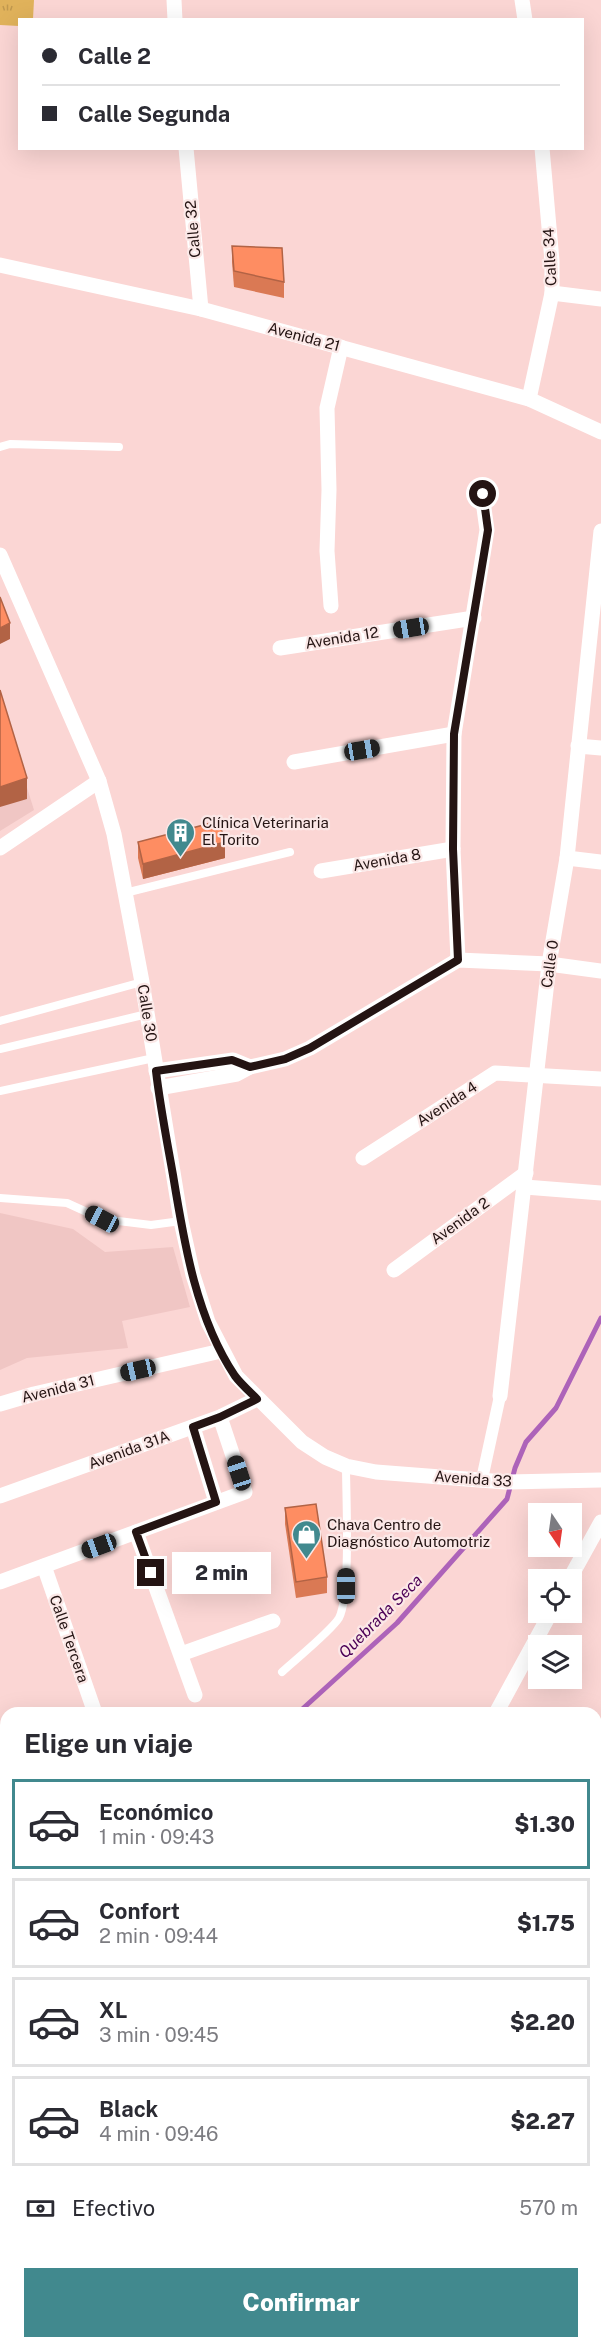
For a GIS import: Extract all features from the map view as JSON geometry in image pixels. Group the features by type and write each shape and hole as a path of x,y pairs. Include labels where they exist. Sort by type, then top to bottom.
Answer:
{"street":[{"path":"174,0 175,18"},
{"path":"522,0 525,18"},
{"name":"Calle 32","path":"186,150 201,309"},
{"name":"Calle 34","path":"529,399 552,293 552,261 542,150"},
{"name":"Avenida 21","path":"0,265 201,309 529,399 601,432"},
{"path":"552,293 601,299"},
{"path":"331,606 327,551 329,490 327,408 341,347"},
{"path":"458,960 453,849 454,734 488,530 483,494"},
{"name":"Calle 0","path":"500,1396 549,964 567,858 578,746 595,635 601,531"},
{"name":"Calle 30","path":"0,555 99,781 114,834 142,982 181,1221 193,1275 208,1322 221,1351 236,1376 257,1399 302,1442 325,1457 346,1466"},
{"name":"Avenida 12","path":"280,648 474,618"},
{"path":"294,762 454,734"},
{"path":"578,746 601,748"},
{"path":"0,848 99,781"},
{"name":"Avenida 8","path":"321,871 453,849"},
{"path":"567,858 601,862"},
{"path":"158,1089 237,1074 250,1067 285,1059 310,1048 458,960 549,964 601,971"},
{"path":"155,1065 232,1060 250,1067"},
{"name":"Avenida 4","path":"363,1158 495,1073 601,1079"},
{"path":"526,1180 601,1193"},
{"name":"Avenida 2","path":"394,1270 526,1180"},
{"name":"Avenida 31","path":"0,1404 221,1351"},
{"path":"482,1479 500,1396"},
{"name":"Avenida 31A","path":"0,1496 220,1417 257,1399"},
{"path":"0,1582 245,1492 220,1417"},
{"path":"193,1427 216,1502"},
{"name":"Avenida 33","path":"346,1466 376,1472 505,1482 601,1480"},
{"path":"575,1569 601,1522"},
{"path":"136,1532 195,1695"},
{"name":"Calle Tercera","path":"44,1566 93,1707"},
{"path":"181,1654 273,1622"},
{"path":"499,1707 545,1623"}],"lane":[{"path":"0,447 10,444 119,447"},
{"path":"125,893 290,852"},
{"path":"0,1021 142,982"},
{"path":"0,1049 147,1014"},
{"path":"0,1091 155,1065"},
{"path":"0,1198 67,1203 102,1219 141,1224 181,1221"},
{"path":"282,1672 338,1619 343,1607 346,1586 346,1466"}],"shaded area":[{"path":"0,701 34,810 0,831"},
{"path":"0,1213 73,1229 105,1252 173,1247 190,1307 122,1321 128,1348 27,1358 0,1370"}],"green space":[{"path":"0,0 34,0 33,18 18,18 18,26 0,25"}],"building":[{"path":"232,246 282,248 284,282 234,271"},
{"path":"0,597 10,623 0,628"},
{"path":"0,690 27,778 0,787"},
{"path":"219,821 225,842 143,864 138,842"},
{"name":"Chava Centro de Diagnóstico Automotriz","path":"316,1504 327,1577 296,1582 285,1508"}],"waterway":[{"name":"Quebrada Seca","path":"305,1707 397,1623 507,1499 515,1468 526,1442 556,1408 601,1318"}],"place":[{"name":"Clínica Veterinaria El Torito","path":"181,858"},
{"name":"Chava Centro de Diagnóstico Automotriz","path":"306,1560"}],"route":[{"path":"151,1573 136,1532 216,1502 193,1427 257,1399 236,1376 221,1351 208,1322 193,1275 181,1221 156,1071 232,1060 250,1067 285,1059 310,1048 458,960 453,849 454,734 488,530 483,494"}]}
